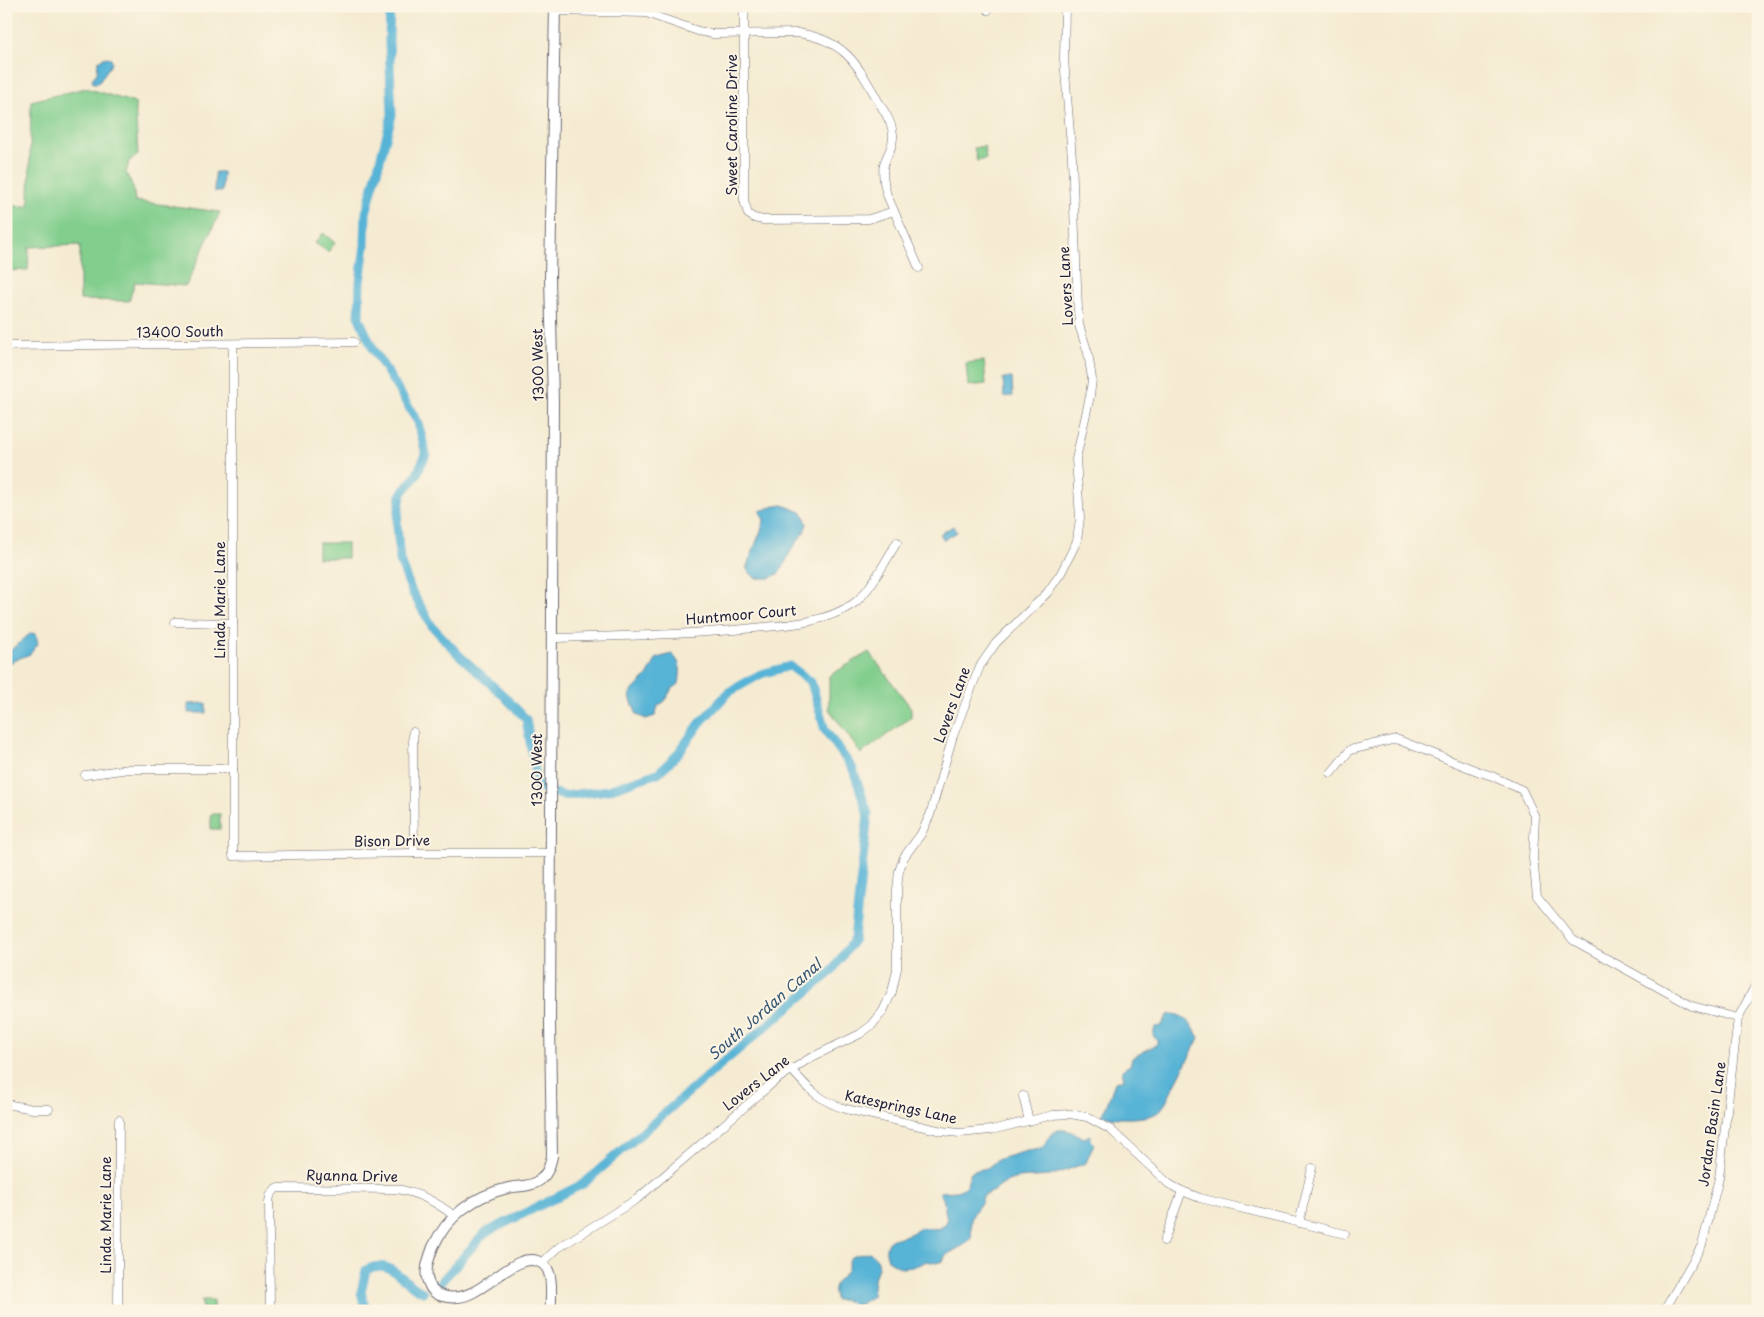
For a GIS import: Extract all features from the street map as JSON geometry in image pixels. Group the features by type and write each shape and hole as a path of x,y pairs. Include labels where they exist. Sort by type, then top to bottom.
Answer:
{"street":[{"name":"Sweet Caroline Drive","path":"744,6 744,200 748,214 763,220 869,219 894,211"},
{"name":"Lovers Lane","path":"542,1263 564,1244 637,1199 791,1069 860,1034 872,1025 883,1011 892,992 897,969 897,889 899,871 904,857 921,834 930,814 953,736 980,666 996,643 1039,602 1054,583 1066,563 1078,534 1080,518 1076,459 1092,379 1088,353 1079,325 1072,158 1064,59 1066,6"},
{"path":"555,9 646,13 698,31 713,34 798,33 826,40 852,59 860,69 892,127 893,140 884,165 887,195 920,268"},
{"name":"1300 West","path":"542,1263 531,1260 522,1262 479,1288 460,1297 448,1298 437,1294 427,1281 428,1261 438,1237 454,1216 469,1204 487,1195 536,1182 546,1174 552,1149 550,1023 553,402 550,278 555,9"},
{"name":"13400 South","path":"6,346 354,342"},
{"name":"Linda Marie Lane","path":"233,344 233,856"},
{"name":"Huntmoor Court","path":"552,638 640,636 731,630 822,618 845,610 860,599 897,542"},
{"path":"175,622 233,623"},
{"path":"413,732 414,853"},
{"path":"1331,773 1350,750 1396,739 1492,776 1522,790 1535,817 1533,858 1537,896 1573,940 1692,1006 1738,1018 1758,981"},
{"path":"86,775 129,769 233,769"},
{"name":"Bison Drive","path":"233,856 551,853"},
{"name":"Jordan Basin Lane","path":"1664,1311 1702,1245 1719,1178 1738,1018"},
{"name":"Katesprings Lane","path":"791,1069 806,1087 830,1104 942,1131 959,1133 979,1132 1053,1115 1070,1114 1096,1120 1111,1130 1156,1173 1182,1191 1200,1198 1345,1234"},
{"path":"1023,1096 1029,1121"},
{"path":"6,1104 33,1109 49,1109"},
{"name":"Linda Marie Lane","path":"118,1311 119,1120"},
{"path":"1299,1223 1312,1168"},
{"name":"Ryanna Drive","path":"270,1311 270,1203 273,1191 276,1188 397,1189 414,1193 430,1200 454,1216"},
{"path":"1164,1241 1182,1191"},
{"path":"542,1263 550,1274 551,1311"}],"green space":[{"path":"86,88 135,103 138,155 129,161 126,173 133,187 135,201 220,212 186,286 135,282 129,301 80,300 80,245 29,247 28,270 6,271 6,206 29,206 31,101"},
{"path":"984,146 986,159 977,161 974,148"},
{"path":"323,233 335,243 328,252 315,243"},
{"path":"984,361 986,384 968,386 966,363"},
{"path":"318,543 347,543 347,558 318,558"},
{"path":"869,652 911,708 911,717 861,754 829,709 829,676"},
{"path":"211,814 220,814 220,829 211,829"},
{"path":"202,1300 213,1300 213,1311 202,1311"}],"water":[{"path":"106,57 111,58 112,63 98,83 93,83 92,79 97,73 98,61"},
{"path":"215,172 223,172 222,192 214,191"},
{"path":"1003,378 1012,378 1013,396 1004,397"},
{"path":"783,505 804,515 807,524 804,532 778,574 769,578 755,578 747,570 747,566 763,525 764,520 760,511"},
{"path":"953,526 957,532 944,540 940,534"},
{"path":"31,633 36,634 38,644 30,654 6,666 6,654"},
{"path":"672,654 678,661 680,668 679,684 671,690 665,701 658,706 655,716 646,719 637,715 630,693 647,676 657,658"},
{"path":"206,703 206,713 188,713 188,704"},
{"path":"1174,1014 1182,1017 1189,1023 1199,1038 1165,1104 1157,1113 1145,1117 1121,1118 1101,1115 1115,1082 1124,1079 1122,1070 1130,1065 1132,1058 1157,1044 1157,1040 1153,1036 1155,1027 1161,1026 1168,1015"},
{"path":"1058,1130 1072,1132 1084,1138 1090,1135 1094,1143 1086,1163 1050,1176 1017,1178 1008,1181 983,1196 972,1217 972,1234 970,1239 967,1243 945,1256 943,1261 936,1263 927,1261 913,1267 901,1268 888,1260 886,1247 891,1240 912,1233 918,1228 937,1229 944,1225 947,1221 943,1198 940,1192 957,1191 964,1188 967,1185 970,1173 987,1168 999,1159 1040,1149 1052,1133"},
{"path":"869,1252 878,1260 872,1296 860,1304 854,1305 844,1300 835,1300 835,1284 847,1270 848,1261 851,1257"}],"waterway":[{"name":"South Jordan Canal","path":"390,6 389,42 392,115 366,213 359,318 373,349 418,422 426,454 416,476 401,494 397,524 400,561 412,592 432,626 458,654 526,719 538,787 564,796 608,790 658,773 676,756 701,722 729,692 761,674 790,666 811,682 825,730 853,769 868,814 854,939 832,971 583,1184 485,1233 439,1284"},
{"name":"South Jordan Canal","path":"366,1311 361,1292 366,1270 375,1267 390,1269 423,1292"}]}
